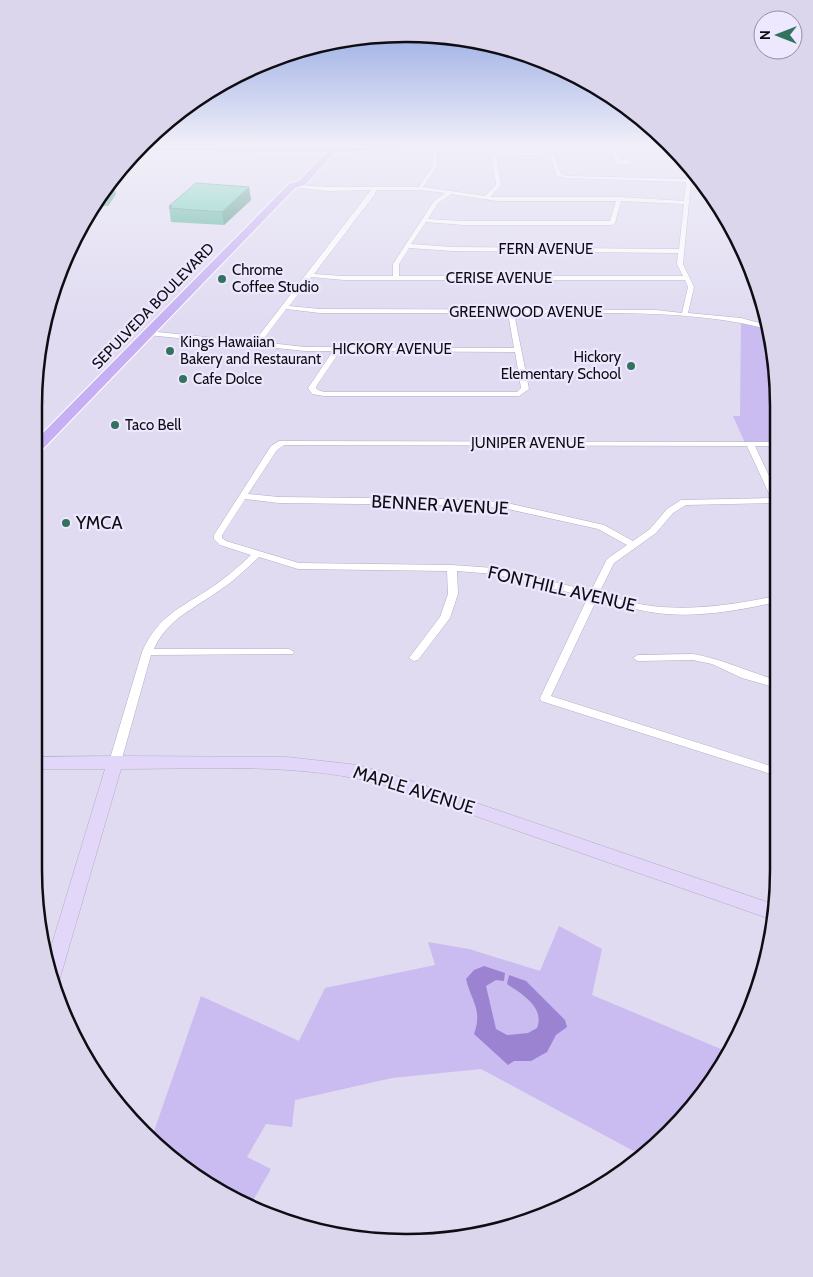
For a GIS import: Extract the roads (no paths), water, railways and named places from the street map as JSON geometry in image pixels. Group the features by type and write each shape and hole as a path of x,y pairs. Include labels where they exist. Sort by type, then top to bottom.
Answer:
{"main road":[{"name":"SEPULVEDA BOULEVARD","path":"42,442 272,204"}],"street":[{"path":"256,344 366,204"},
{"path":"396,278 396,264 410,246 435,204"},
{"path":"425,220 463,223 612,223 618,204"},
{"path":"680,204 687,204 680,264 692,287 685,314"},
{"name":"FERN AVENUE","path":"410,246 453,249 681,251"},
{"name":"CERISE AVENUE","path":"310,275 344,278 688,278"},
{"name":"GREENWOOD AVENUE","path":"284,307 320,312 685,314 741,320 761,325"},
{"path":"338,349 313,385 312,388 315,392 324,394 522,393 525,389 510,312"},
{"name":"HICKORY AVENUE","path":"148,333 295,348 517,350"},
{"name":"JUNIPER AVENUE","path":"242,496 274,448 278,444 289,442 770,444"},
{"path":"750,444 770,489"},
{"name":"BENNER AVENUE","path":"242,496 279,500 442,502 503,505 601,526 632,544"},
{"name":"FONTHILL AVENUE","path":"242,496 220,529 218,539 223,543 290,564 314,567 452,568 494,571 651,609 692,611 733,608 770,601"},
{"path":"770,505 684,502 670,511 653,531 610,561 545,698 770,770"},
{"path":"55,966 151,640 159,628 173,616 227,582 257,554"},
{"path":"414,658 445,618 453,594 452,568"},
{"path":"146,652 289,652"},
{"path":"638,658 700,658 714,661 746,675 770,682"},
{"name":"MAPLE AVENUE","path":"42,763 287,762 358,771 391,780 768,910"}],"place":[{"name":"Chrome Coffee Studio","path":"222,279"},
{"name":"Kings Hawaiian Bakery and Restaurant","path":"170,351"},
{"name":"Hickory Elementary School","path":"631,366"},
{"name":"Cafe Dolce","path":"183,379"},
{"name":"Taco Bell","path":"115,425"},
{"name":"YMCA","path":"66,523"}]}
